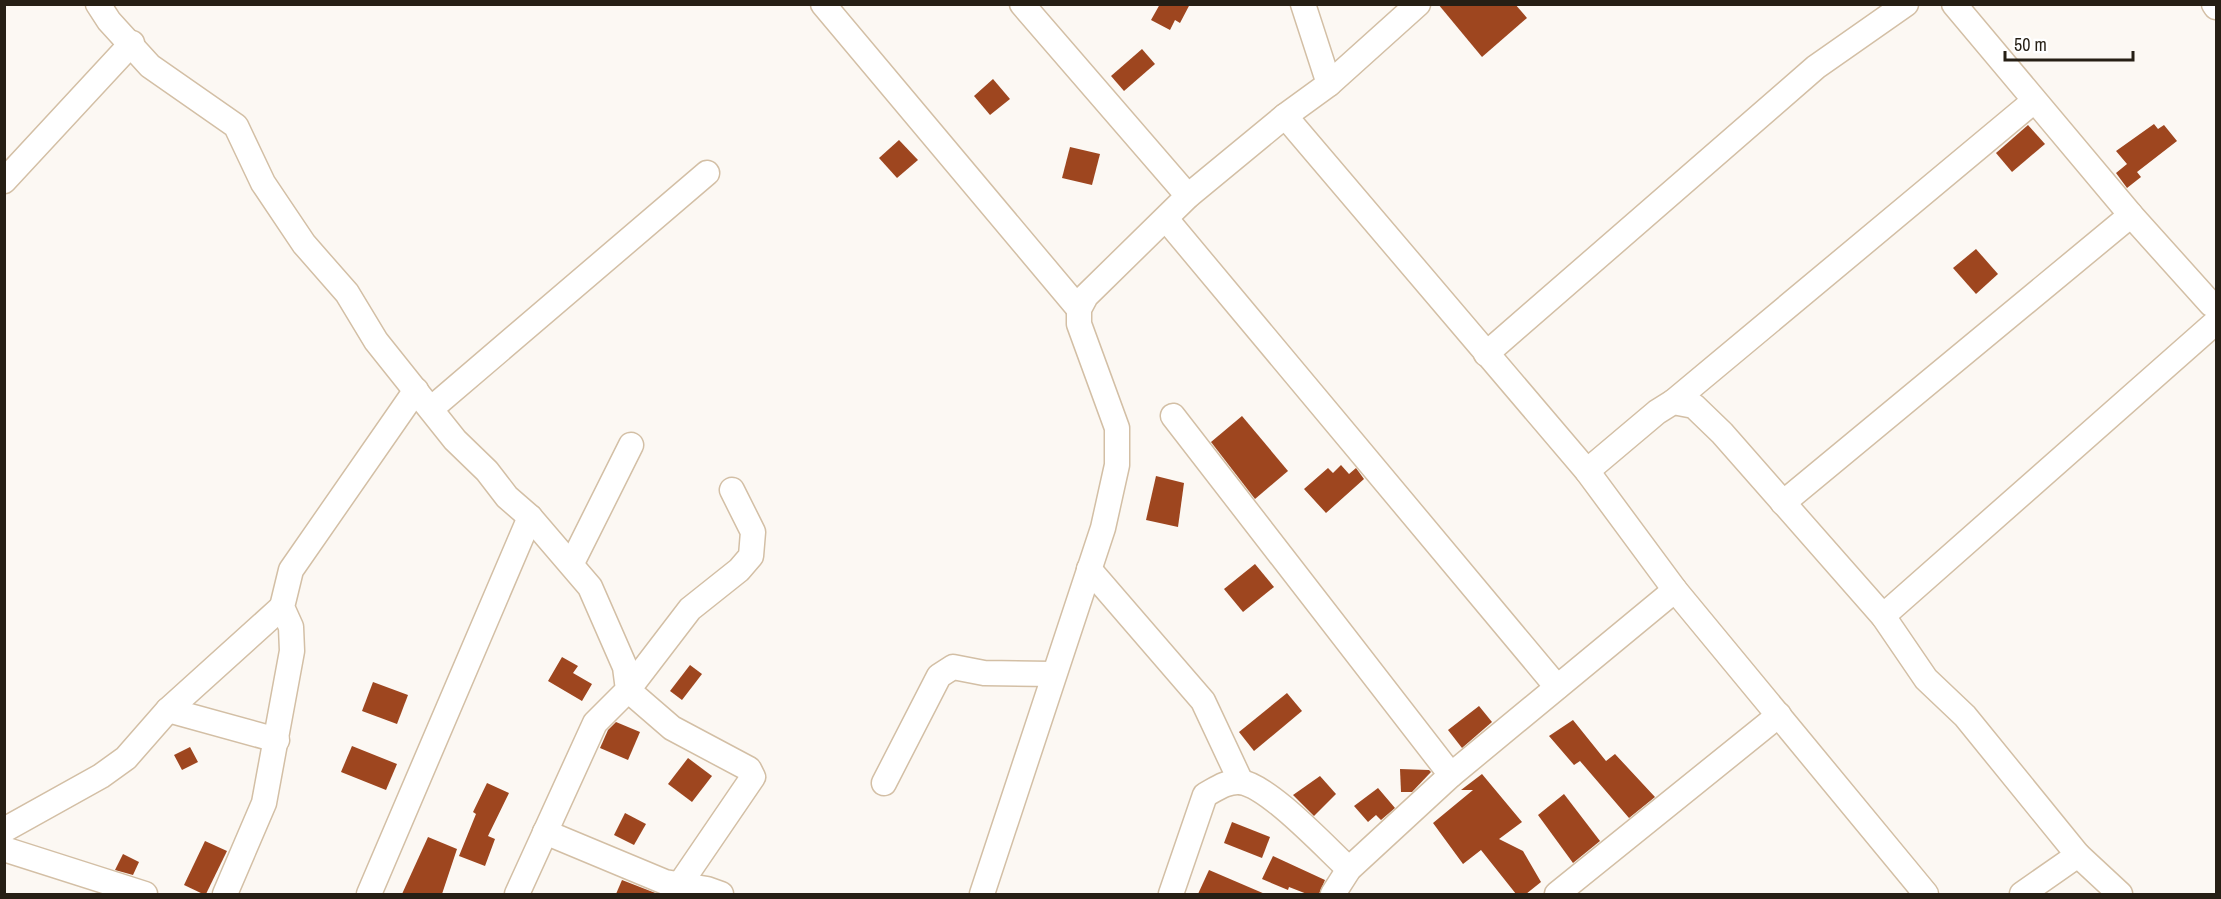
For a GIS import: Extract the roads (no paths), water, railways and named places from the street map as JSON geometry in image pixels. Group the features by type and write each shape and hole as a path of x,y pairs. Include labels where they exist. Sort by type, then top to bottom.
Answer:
{"street":[{"path":"98,4 109,21 132,43 150,66 236,126 263,183 304,244 346,293 375,341 432,408 455,440 487,471 507,497 530,517 572,563 590,587 625,667 628,690 672,728 749,769 753,777 680,884"},
{"path":"823,4 1079,309"},
{"path":"1022,4 1188,196"},
{"path":"1303,4 1329,84"},
{"path":"982,894 1052,674 1103,528 1117,465 1117,428 1078,324 1079,309 1086,296 1188,196 1285,116 1329,84 1418,4"},
{"path":"1486,354 1816,67 1906,4"},
{"path":"1954,4 2131,215 2211,304 2217,307"},
{"path":"4,181 132,43"},
{"path":"1587,471 2034,101"},
{"path":"1285,116 1587,471 1675,590 1926,894"},
{"path":"432,408 707,173"},
{"path":"1783,503 2131,215"},
{"path":"1167,219 1557,687"},
{"path":"1883,616 2217,322"},
{"path":"4,830 101,776 126,758 168,710 282,607 291,570 416,390"},
{"path":"1673,402 1694,406 1783,503 1883,616 1926,679 1965,716 2079,855 2120,894"},
{"path":"1173,416 1451,775"},
{"path":"572,563 631,445"},
{"path":"517,894 595,723 628,690 690,609 739,570 751,556 753,532 732,490"},
{"path":"369,894 530,517"},
{"path":"1089,569 1203,701 1241,782"},
{"path":"1333,894 1349,869 1451,775 1675,590"},
{"path":"225,894 264,803 277,740 292,651 291,627 282,607"},
{"path":"884,783 939,676 953,667 984,673 1052,674"},
{"path":"168,710 277,740"},
{"path":"1557,894 1779,715"},
{"path":"1171,894 1205,795 1229,783 1241,782 1262,790 1349,869"},
{"path":"545,832 655,878 721,894"},
{"path":"4,849 145,894"},
{"path":"2022,894 2079,855"}]}
